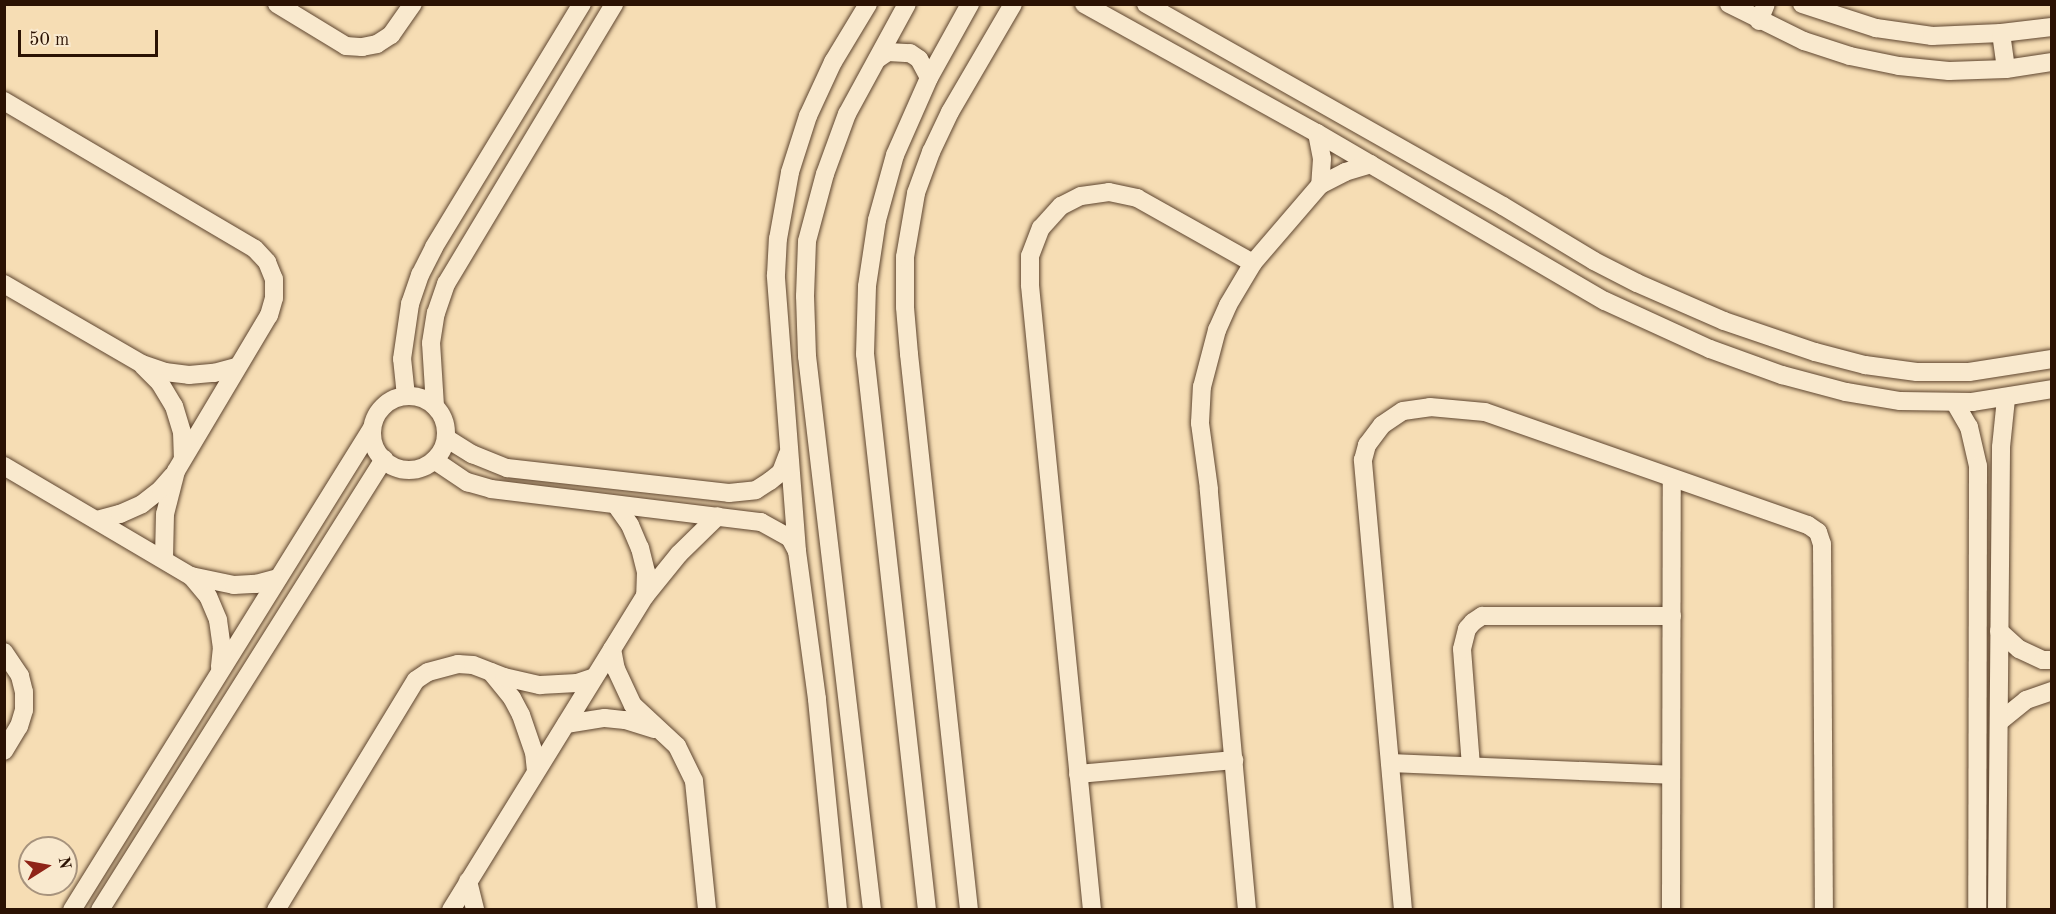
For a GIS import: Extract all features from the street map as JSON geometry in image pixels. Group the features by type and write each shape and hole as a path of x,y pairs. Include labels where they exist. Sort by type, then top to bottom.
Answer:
{"street":[{"path":"277,4 291,10 346,46 362,47 377,44 391,35 413,4"},
{"path":"406,396 402,351 410,304 420,275 434,247 582,4"},
{"path":"435,406 431,343 436,313 446,284 614,4"},
{"path":"838,909 817,699 797,550 776,275 778,239 790,172 808,116 833,62 868,4"},
{"path":"872,909 807,356 805,296 807,241 825,174 847,114 907,4"},
{"path":"927,909 865,354 867,286 877,220 895,155 929,78 970,4"},
{"path":"969,909 909,354 905,307 905,257 916,193 931,152 950,112 1013,4"},
{"path":"1084,4 1317,133 1605,301 1710,349 1782,375 1846,392 1900,401 1955,403 2006,399 2052,389"},
{"path":"1146,4 1503,206 1594,261 1637,283 1724,321 1815,352 1865,365 1917,372 1969,372 2052,359"},
{"path":"1729,4 1763,13 1804,41 1850,56 1899,66 1949,71 2006,69 2052,62"},
{"path":"1802,4 1876,28 1932,36 2001,33 2052,27"},
{"path":"2001,33 2006,69"},
{"path":"879,58 888,52 910,53 919,59 929,78"},
{"path":"4,101 255,249 267,262 274,279 274,298 269,315 180,465 161,489 142,504 120,514 97,520"},
{"path":"1317,133 1322,159 1320,185"},
{"path":"1247,909 1209,489 1200,423 1202,387 1208,354 1228,305 1253,263 1320,185 1345,172 1371,164"},
{"path":"1092,909 1031,297 1030,256 1041,228 1061,206 1081,196 1109,192 1137,198 1253,263"},
{"path":"1488,231 1503,206"},
{"path":"4,284 142,364 165,372 189,375 214,373 237,367"},
{"path":"781,359 807,356"},
{"path":"142,364 160,383 174,406 182,432 180,465 165,514 164,559"},
{"path":"72,909 384,406 406,396 426,400 442,415 446,438 434,460 422,467 409,470 395,467 376,450 372,428"},
{"path":"1997,909 2001,447 2006,399"},
{"path":"1955,403 1969,427 1978,466 1977,909"},
{"path":"1403,909 1363,469 1367,446 1382,425 1403,411 1430,407 1485,412 1808,525 1821,538 1824,909"},
{"path":"446,438 472,454 507,468 729,494 756,490 770,481 781,472 789,454"},
{"path":"100,909 384,459"},
{"path":"434,460 467,482 491,489 761,522 778,529 790,538 797,550"},
{"path":"4,466 191,576 208,596 218,620 222,647 219,673"},
{"path":"1671,909 1672,479"},
{"path":"616,505 630,525 640,548 646,572 645,596"},
{"path":"451,909 645,596 679,554 718,516"},
{"path":"191,576 234,585 256,584 278,578"},
{"path":"1471,766 1462,649 1467,629 1473,622 1482,616 1672,616"},
{"path":"1999,631 2019,649 2043,660 2052,660"},
{"path":"612,649 616,669 633,705 677,746 687,762 694,781 707,909"},
{"path":"4,652 20,676 24,692 19,726 4,751"},
{"path":"276,909 416,680 443,666 458,664 488,669 504,677 540,685 577,682 594,677"},
{"path":"488,669 501,683 521,715 534,752 536,771"},
{"path":"1999,723 2026,700 2052,690"},
{"path":"817,699 847,694"},
{"path":"566,724 585,720 615,719 663,732"},
{"path":"1078,774 1234,760"},
{"path":"1390,763 1671,775"},
{"path":"468,881 476,909"}]}
